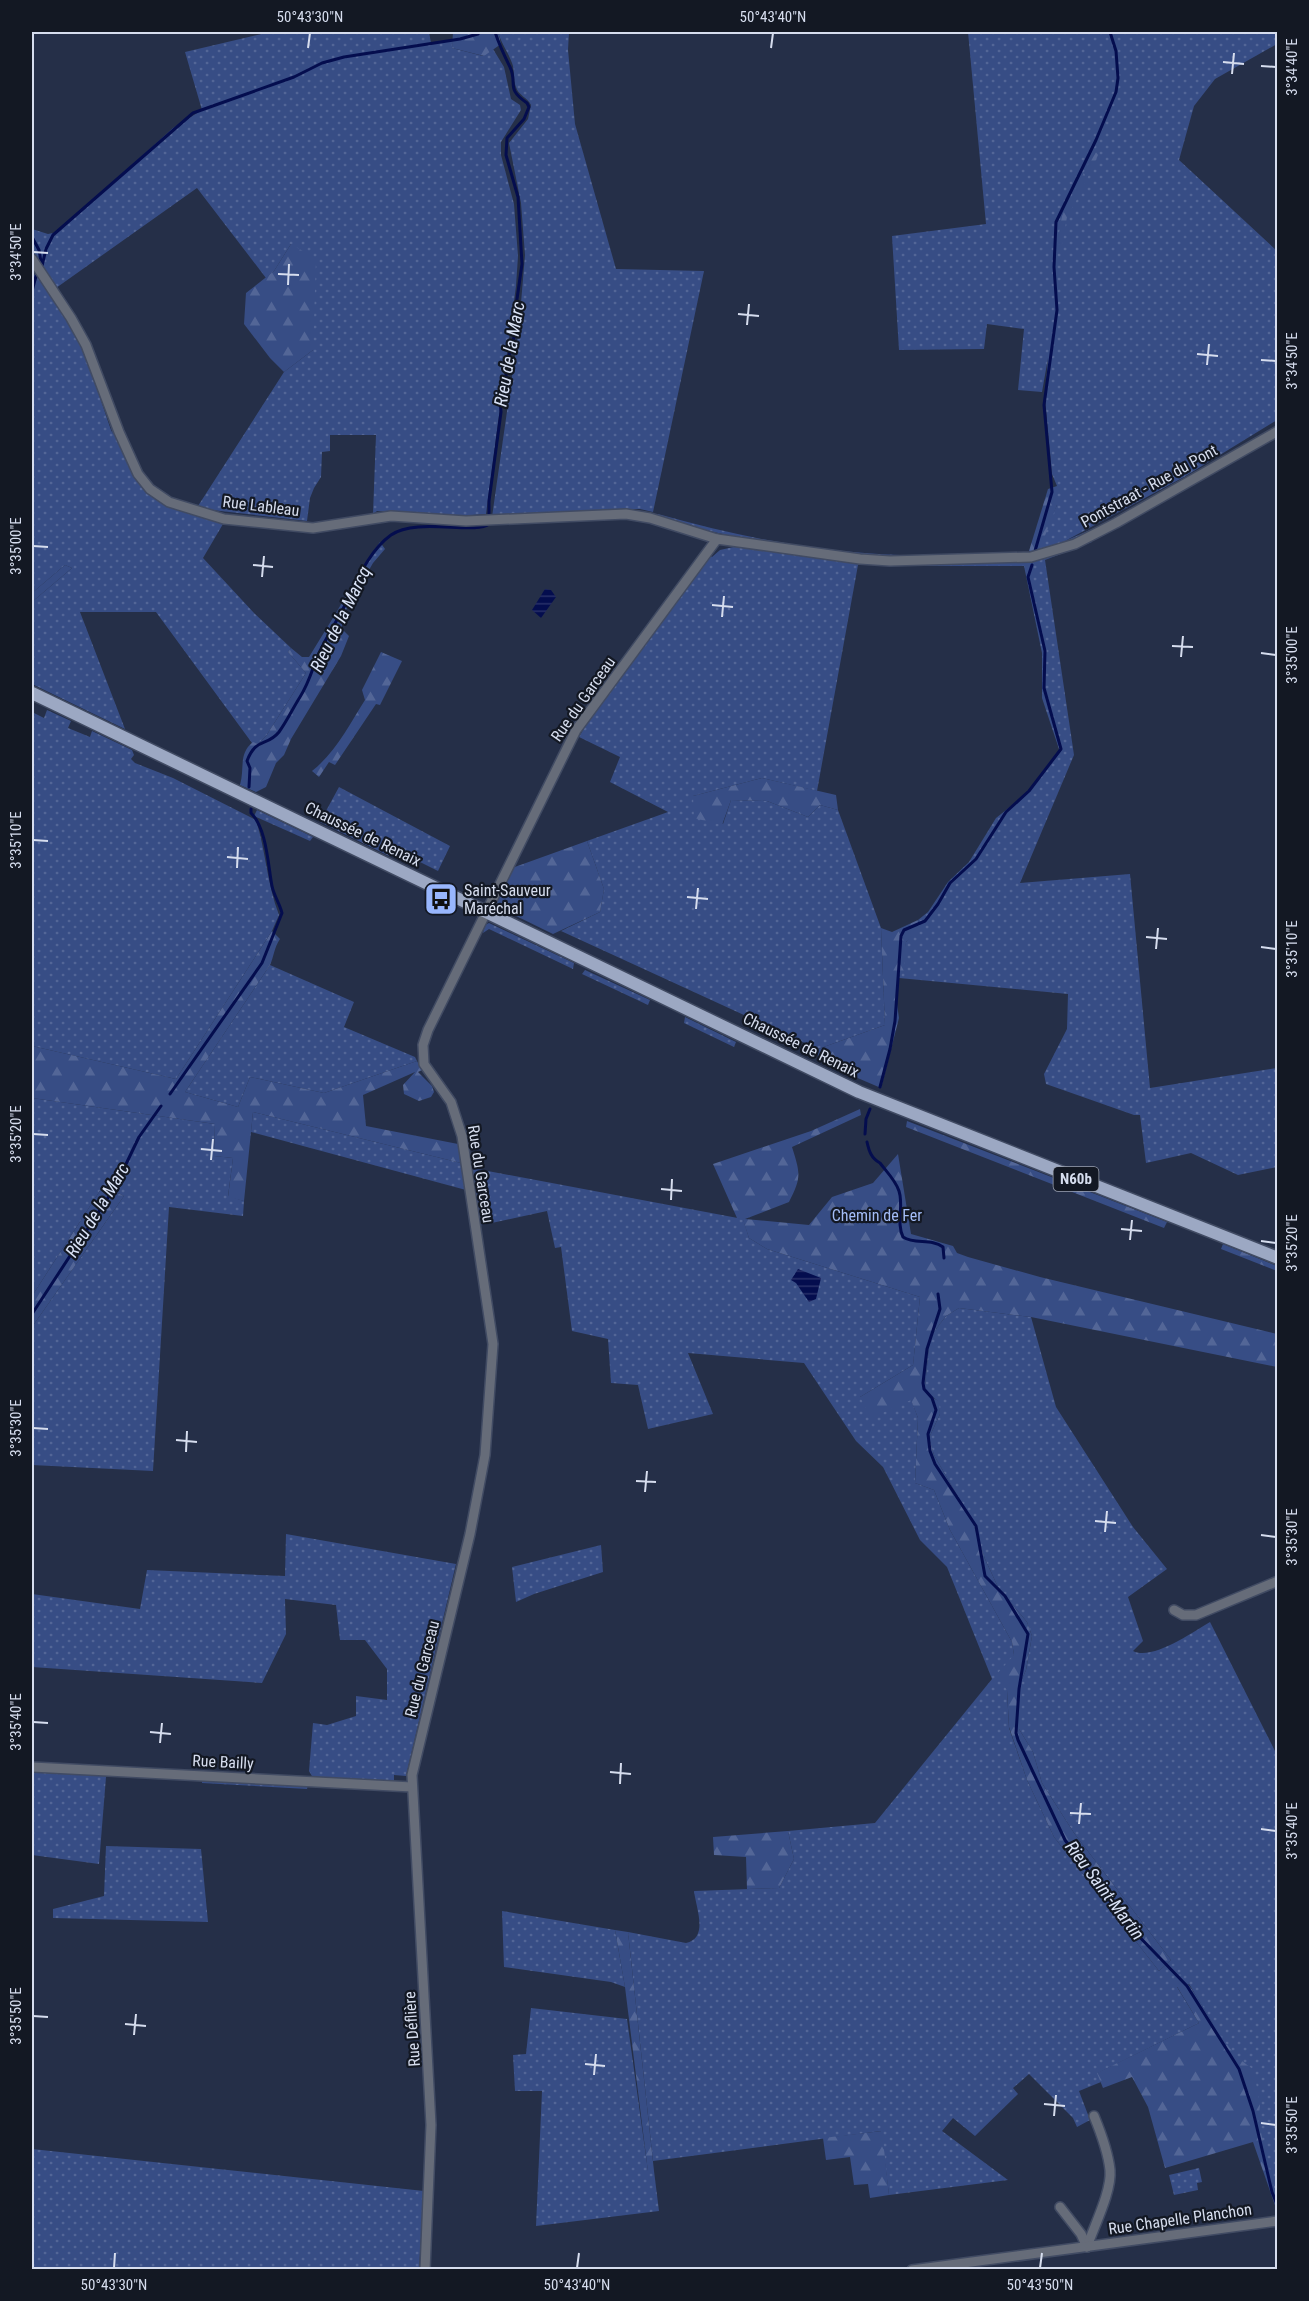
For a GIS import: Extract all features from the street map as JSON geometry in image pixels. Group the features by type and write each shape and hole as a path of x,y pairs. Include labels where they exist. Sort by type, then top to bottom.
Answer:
{"main road":[{"name":"Chaussée de Renaix","path":"32,693 875,1099 1278,1258"}],"street":[{"name":"Rue Lableau","path":"32,260 71,318 86,345 138,474 158,496 169,502 224,519 296,527 330,527 391,516 455,521 637,515 717,539"},
{"name":"Pontstraat - Rue du Pont","path":"717,539 860,559 918,562 1031,557 1075,544 1278,431"},
{"name":"Rue du Garceau","path":"412,1787 412,1775 470,1534 485,1455 493,1344 462,1136 451,1102 424,1064 423,1045 428,1030 565,749 583,720 717,539"},
{"path":"1174,1610 1183,1615 1196,1615 1278,1581"},
{"name":"Rue Bailly","path":"32,1767 412,1787"},
{"name":"Rue Déflière","path":"412,1787 430,2070 431,2125 425,2270"},
{"name":"Rue Chapelle Planchon","path":"1087,2247 1110,2177 1103,2137 1094,2116"},
{"name":"Rue Chapelle Planchon","path":"1060,2207 1081,2234 1087,2247"},
{"name":"Rue Chapelle Planchon","path":"912,2270 1278,2221"}],"green space":[{"path":"270,32 429,32 431,43 453,41 452,48 483,56 493,49 504,67 511,99 520,105 521,110 501,142 501,155 514,204 518,256 486,514 472,515 471,518 377,511 373,514 376,435 330,435 330,451 322,452 321,477 310,498 307,521 203,509 198,506 284,372 313,350 291,244 274,271 266,278 197,188 56,288 41,263 37,266 32,255 32,229 48,234 58,232 173,128 202,110 185,52"},
{"path":"453,32 498,32 501,44 484,56 452,48"},
{"path":"498,32 569,32 568,50 575,124 616,269 704,271 653,512 622,509 622,511 600,513 600,510 535,516 534,513 523,513 522,516 492,517 519,327 525,255 521,203 509,143 528,119 531,105 517,90 513,66"},
{"path":"968,32 1277,32 1277,44 1215,79 1194,106 1179,160 1277,251 1277,420 1184,477 1065,541 1108,522 1108,525 1075,540 1035,551 1057,505 1057,486 1052,474 1045,398 1048,358 1042,392 1018,390 1024,329 987,324 984,349 899,350 892,236 986,224"},
{"path":"1095,151 1098,155 1067,217 1062,244 1057,245 1062,216"},
{"path":"291,244 316,259 313,350 284,372 244,324 246,293 274,271"},
{"path":"34,274 61,308 72,328 90,368 111,430 113,434 106,412 108,411 146,488 144,490 153,498 155,496 196,516 223,524 203,558 254,613 291,648 288,652 306,673 266,736 258,744 252,743 156,612 80,612 125,729 32,684 32,602 72,568 65,565 32,593 32,279"},
{"path":"1057,486 1057,505 1039,551 1029,551 1048,489"},
{"path":"658,514 718,530 778,542 839,551 900,555 900,558 778,545 717,533 658,517"},
{"path":"1090,539 1092,542 1045,560 1074,755 1020,883 1130,874 1150,1088 1277,1068 1277,1167 1238,1175 1191,1153 1146,1163 1140,1115 1134,1115 1046,1084 1044,1074 1067,1029 1068,994 899,978 906,942 919,925 918,920 928,912 948,882 969,862 996,818 1025,795 1060,752 1042,698 1042,653 1024,566 921,566 921,563 1023,561"},
{"path":"380,542 385,549 373,563 342,617 336,613"},
{"path":"738,546 800,553 799,556 816,558 817,555 900,563 899,565 858,565 817,791 762,778 693,796 723,824 731,800 767,801 808,817 820,805 838,810 881,928 885,1025 818,1049 561,931 600,912 604,889 587,841 668,812 610,782 620,757 579,737 587,723 575,737 624,668 627,670 632,663 630,661 645,646 643,645 709,555 712,557 720,550"},
{"path":"65,565 72,568 32,602 32,593"},
{"path":"336,613 342,617 342,629 349,636 341,656 291,739 284,755 276,763 266,787 256,792 240,785 245,751 253,742 258,744 266,736 306,673 288,652 291,648 302,657 309,657"},
{"path":"381,652 402,661 380,705 376,704 335,765 329,762 319,777 312,771 335,747 365,700 362,690"},
{"path":"47,710 71,721 68,728 90,737 92,731 132,750 134,755 131,759 135,763 173,778 256,820 279,915 272,931 176,1079 32,1046 32,712 44,718"},
{"path":"572,727 574,729 503,873 500,872"},
{"path":"762,778 836,795 838,810 820,805 808,817 767,801 731,800 722,825 694,818 693,796"},
{"path":"339,787 450,846 438,871 404,854 401,857 389,856 320,822"},
{"path":"257,810 313,837 310,841 254,816"},
{"path":"587,841 604,889 600,912 553,934 496,906 512,868"},
{"path":"918,920 920,927 906,942 904,971 899,975 897,1004 899,1018 881,1088 818,1061 818,1049 885,1025 881,928 892,932"},
{"path":"489,923 574,963 573,969 489,929 483,933 485,925"},
{"path":"272,931 280,939 270,965 185,1092 238,1107 250,1077 324,1093 417,1061 422,1070 418,1072 432,1086 434,1092 431,1097 419,1101 404,1094 403,1085 415,1072 363,1095 366,1126 458,1144 461,1163 253,1112 244,1201 228,1197 233,1158 214,1156 215,1124 32,1098 32,1046 176,1079"},
{"path":"270,965 354,1002 344,1027 415,1057 417,1061 324,1093 250,1077 238,1107 185,1092"},
{"path":"585,970 650,1000 648,1005 582,974"},
{"path":"685,1017 736,1042 734,1047 684,1023"},
{"path":"32,1098 215,1124 214,1156 233,1158 228,1196 244,1201 243,1216 169,1207 153,1471 32,1465 32,1327 124,1196 103,1186 32,1296"},
{"name":"Chemin de Fer","path":"860,1109 861,1115 792,1147 797,1163 798,1180 789,1202 745,1219 809,1225 832,1197 873,1183 898,1154 911,1234 953,1246 957,1253 968,1257 1040,1277 1277,1334 1277,1367 1031,1317 959,1308 946,1316 930,1337 925,1386 929,1396 939,1401 940,1414 929,1438 934,1455 973,1523 985,1559 998,1587 1027,1622 1032,1636 1026,1670 1019,1686 1019,1729 1033,1752 1042,1783 1074,1833 1171,1960 1159,1971 1054,1837 1027,1780 1009,1727 1007,1690 996,1675 1014,1655 1012,1642 950,1530 934,1490 915,1483 918,1418 911,1400 871,1418 860,1397 913,1365 920,1297 767,1249 749,1238 743,1220 737,1218 713,1164 811,1131"},
{"path":"253,1112 461,1163 466,1190 251,1132"},
{"path":"907,1121 1167,1222 1164,1228 906,1127"},
{"path":"472,1168 743,1219 749,1238 767,1249 920,1297 913,1365 860,1397 911,1399 918,1418 915,1483 934,1490 950,1530 1012,1642 1014,1655 1007,1690 1009,1728 1027,1780 1054,1837 1159,1971 1171,1960 1074,1833 1042,1783 1033,1752 1019,1729 1019,1686 1026,1670 1032,1636 1027,1622 998,1587 985,1559 973,1523 934,1455 929,1438 940,1414 938,1401 926,1392 925,1386 930,1337 946,1316 959,1308 1031,1317 1056,1407 1133,1527 1167,1569 1128,1597 1143,1641 1133,1651 1141,1653 1161,1649 1210,1622 1277,1755 1277,2200 1212,2022 1189,1984 1177,1987 1199,2023 1098,2073 1101,2082 1079,2091 1090,2120 1077,2127 1073,2118 1029,2074 1013,2088 1018,2094 975,2136 953,2118 942,2131 1008,2180 889,2195 881,2131 653,2161 628,1932 686,1943 693,1940 699,1929 694,1891 779,1888 794,1859 788,1831 875,1823 992,1679 947,1567 920,1540 883,1467 856,1441 804,1363 688,1353 713,1414 648,1429 638,1385 611,1383 608,1339 572,1331 561,1247 555,1248 547,1211 478,1226"},
{"path":"103,1186 124,1196 32,1327 32,1296"},
{"path":"1223,1244 1277,1266 1277,1271 1221,1249"},
{"path":"286,1534 456,1564 406,1776 394,1775 394,1786 313,1778 309,1771 313,1723 327,1725 356,1716 356,1696 387,1700 387,1669 365,1640 340,1640 336,1605 285,1599 286,1634 262,1683 32,1667 32,1594 140,1609 147,1570 285,1576"},
{"path":"601,1545 603,1572 516,1602 512,1567"},
{"path":"32,1770 104,1774 106,1777 99,1864 32,1855"},
{"path":"202,1779 308,1785 307,1789 202,1783"},
{"path":"788,1831 794,1859 779,1888 747,1889 746,1857 714,1855 713,1837"},
{"path":"106,1846 201,1849 208,1922 53,1918 53,1909 104,1896"},
{"path":"502,1911 615,1930 625,1987 611,1982 504,1967"},
{"path":"615,1930 628,1932 654,2171 648,2172 625,1987"},
{"path":"1180,1974 1231,2049 1254,2071 1260,2106 1258,2120 1277,2200 1277,2211 1253,2142 1165,2168 1148,2107 1132,2077 1103,2088 1097,2073 1199,2023 1173,1980"},
{"path":"531,2008 627,2019 648,2171 654,2171 659,2211 536,2226 542,2091 515,2091 513,2055 526,2054"},
{"path":"882,2131 889,2195 870,2198 868,2184 854,2185 850,2157 826,2160 823,2138"},
{"path":"32,2149 424,2191 419,2269 32,2270"},
{"path":"1199,2168 1202,2182 1197,2183 1198,2190 1174,2195 1169,2175"}],"shaded area":[{"path":"545,589 551,590 556,597 541,618 532,610"},
{"path":"798,1269 821,1278 816,1299 809,1302 796,1283 791,1280"}],"waterway":[{"path":"42,266 46,249 53,235 193,113 294,77 322,63 344,57 460,39 479,32"},
{"name":"Rieu de la Marc","path":"489,515 501,412 500,398 516,331 516,306 522,264 518,197 506,155 507,138 524,119 529,107 514,90 512,73 495,32"},
{"path":"1035,551 1052,492 1044,405 1057,310 1054,267 1056,222 1096,140 1116,92 1118,78 1116,51 1110,32"},
{"path":"32,237 39,250 41,262"},
{"path":"32,291 36,276"},
{"name":"Rieu de la Marcq","path":"249,787 250,768 247,761 250,753 258,745 275,737 285,723 306,687 321,649 362,570 383,542 391,535 415,527 471,528 489,524"},
{"path":"880,1087 895,1021 901,936 904,930 925,921 950,883 976,859 1006,812 1029,791 1061,749 1044,688 1045,651 1028,577 1032,565"},
{"name":"Rieu de la Marcq","path":"170,1094 262,963 282,913 272,886 264,838 251,809"},
{"name":"Rieu de la Marc","path":"32,1314 115,1187 139,1137 161,1106"},
{"name":"Rieu Saint-Martin","path":"865,1134 866,1119 870,1109"},
{"path":"867,1142 872,1157 891,1176 899,1191 900,1226 903,1237 913,1241 938,1244 943,1247 944,1258"},
{"name":"Rieu Saint-Martin","path":"938,1294 940,1309 927,1349 923,1383 936,1410 928,1434 930,1451 935,1464 976,1526 985,1576 1005,1596 1028,1634 1019,1689 1016,1733 1018,1740 1065,1840 1127,1924 1187,1986 1239,2069 1253,2111 1272,2192 1278,2207"}],"place":[{"name":"Saint-Sauveur Maréchal","path":"441,899"}]}
